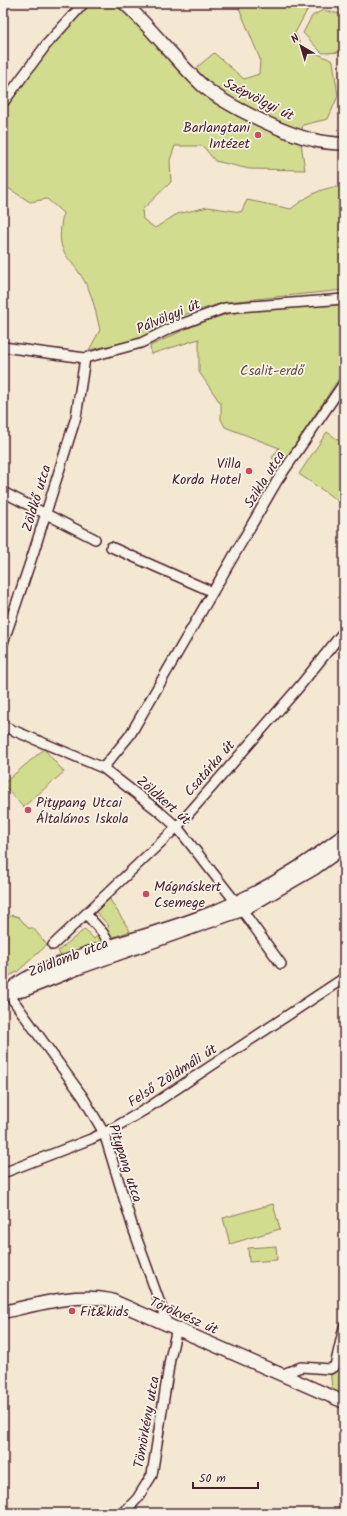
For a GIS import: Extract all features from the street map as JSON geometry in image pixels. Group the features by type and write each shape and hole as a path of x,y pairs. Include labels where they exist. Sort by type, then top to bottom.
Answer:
{"street":[{"path":"3,103 46,45 84,3"},
{"name":"Szépvölgyi út","path":"124,3 151,29 201,83 219,98 300,136 326,143 344,144"},
{"name":"Pálvölgyi út","path":"3,347 84,358 141,343 171,328 225,308 344,299"},
{"name":"Zöldkő utca","path":"3,643 46,515 76,417 84,358"},
{"name":"Szikla utca","path":"103,768 130,735 277,481 344,384"},
{"path":"3,492 95,539"},
{"path":"111,547 213,592"},
{"name":"Csatárka út","path":"52,945 177,827 299,687 344,631"},
{"name":"Zöldkert út","path":"3,726 103,768 177,827 281,964"},
{"name":"Zöldlomb utca","path":"238,906 318,855 344,835"},
{"name":"Zöldlomb utca","path":"4,992 24,990 210,913 238,906 315,868 344,847"},
{"path":"86,914 103,934 110,947"},
{"name":"Zöldlomb utca","path":"4,992 28,978 110,947 137,943"},
{"name":"Felső Zöldmáli út","path":"3,1173 104,1133 146,1109 344,978"},
{"name":"Pitypang utca","path":"4,992 83,1097 104,1133 133,1228 172,1326"},
{"name":"Törökvész út","path":"3,1312 63,1299 93,1297 121,1303 344,1402"},
{"name":"Tömörkény utca","path":"123,1513 137,1499 152,1475 170,1359 172,1326"},
{"path":"283,1374 301,1367 330,1369 335,1366 344,1327"}],"green space":[{"path":"84,3 123,3 190,73 214,53 244,79 259,74 260,59 237,3 311,3 295,33 301,46 333,61 338,96 328,119 303,125 300,136 305,170 249,169 215,161 203,146 175,146 170,160 171,182 142,210 143,219 155,228 177,214 208,207 241,212 247,200 291,209 309,196 322,190 344,187 344,290 226,302 186,314 142,339 89,350 100,330 88,287 64,252 61,245 60,237 63,213 47,199 30,202 8,188 3,180 3,103"},
{"path":"323,10 340,14 344,11 344,52 322,53 303,33 312,16"},
{"name":"Csalit-erdő","path":"344,304 344,371 281,466 272,458 279,448 225,427 221,419 221,404 199,372 199,339 151,354 150,346 195,325 224,315 254,310"},
{"path":"327,432 344,444 344,505 299,474"},
{"path":"44,749 64,772 23,807 3,784"},
{"path":"109,898 130,931 61,956 58,951 85,929 94,939 109,926 96,912"},
{"path":"12,915 19,917 28,928 33,928 47,945 17,972 9,976 3,974 3,922"},
{"path":"273,1204 280,1229 230,1244 223,1218"},
{"path":"276,1246 277,1260 249,1262 248,1248"},
{"path":"344,1327 344,1402 333,1398 330,1369"}],"place":[{"name":"Barlangtani Intézet","path":"258,135"},
{"name":"Villa Korda Hotel","path":"249,471"},
{"name":"Pitypang Utcai Általános Iskola","path":"28,810"},
{"name":"Mágnáskert Csemege","path":"146,894"},
{"name":"Fit&kids","path":"72,1311"}]}
